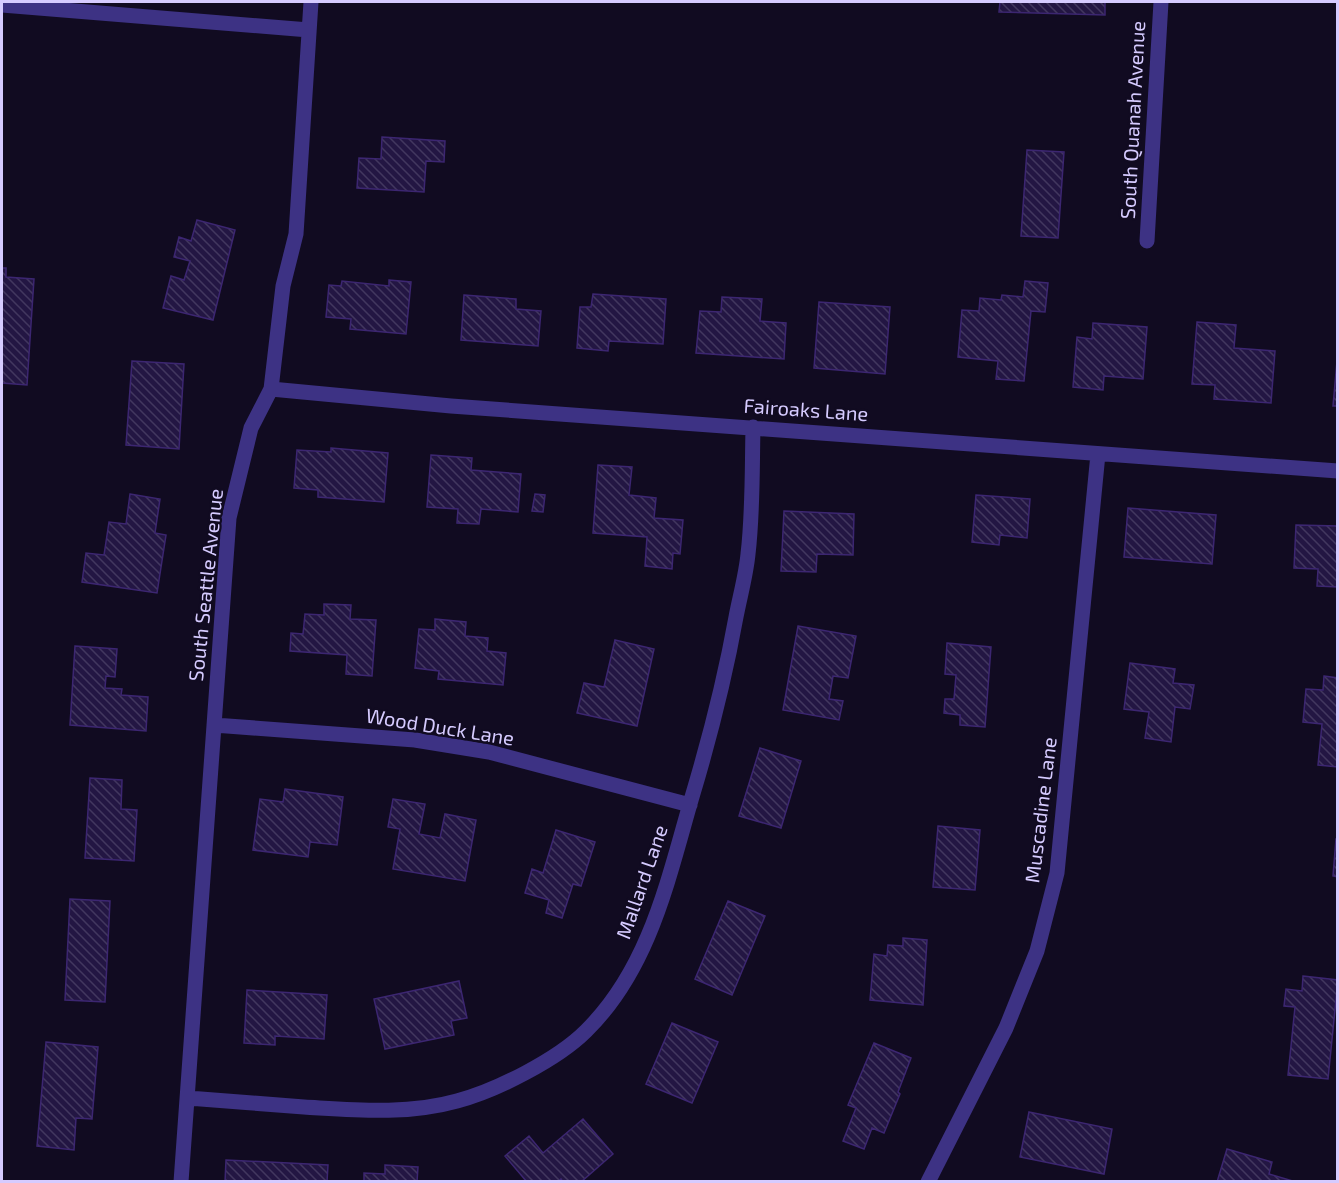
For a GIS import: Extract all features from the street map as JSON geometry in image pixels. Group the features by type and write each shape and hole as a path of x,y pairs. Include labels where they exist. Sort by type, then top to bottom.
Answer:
{"street":[{"name":"South Seattle Avenue","path":"181,1182 229,518 251,428 271,389 283,286 296,234 311,2"},
{"name":"South Quanah Avenue","path":"1147,240 1161,2"},
{"path":"2,5 309,30"},
{"name":"Fairoaks Lane","path":"271,389 451,406 1338,471"},
{"name":"Mallard Lane","path":"188,1098 391,1111 418,1110 459,1101 505,1084 550,1058 585,1032 609,1004 641,953 665,891 712,729 748,555 753,427"},
{"name":"Muscadine Lane","path":"930,1181 1006,1028 1037,951 1057,873 1098,454"},
{"name":"Wood Duck Lane","path":"214,725 415,740 479,750 690,805"}],"building":[{"path":"1000,2 1105,2 1105,15 999,12"},
{"path":"382,137 445,141 444,162 426,161 424,192 357,188 359,158 381,159"},
{"path":"1027,150 1064,152 1058,238 1021,236"},
{"path":"197,220 235,230 213,320 163,308 171,276 184,280 190,261 174,257 179,237 191,241"},
{"path":"2,268 6,268 6,277 34,279 27,385 2,383"},
{"path":"389,280 411,282 406,334 350,329 351,319 326,317 329,285 341,286 342,281 389,286"},
{"path":"1025,281 1048,283 1045,312 1031,311 1024,381 996,379 998,361 958,357 962,310 979,311 980,298 1001,300 1002,295 1023,297"},
{"path":"593,294 666,299 663,344 609,341 608,351 577,348 580,307 591,307"},
{"path":"464,295 516,299 516,309 541,311 538,346 461,340"},
{"path":"722,297 762,299 760,321 786,323 784,359 696,353 700,311 721,312"},
{"path":"819,302 890,307 885,374 814,368"},
{"path":"1197,322 1236,325 1234,348 1275,351 1271,403 1214,399 1215,385 1192,384"},
{"path":"1093,323 1147,327 1143,379 1104,376 1103,390 1073,387 1077,337 1092,339"},
{"path":"132,361 184,364 179,449 126,445"},
{"path":"1337,361 1338,406 1333,406"},
{"path":"331,448 388,453 384,502 318,497 318,490 294,488 297,450 331,452"},
{"path":"431,455 472,458 471,470 521,474 518,512 481,509 479,524 457,523 458,509 427,507"},
{"path":"598,465 632,467 629,495 656,498 654,518 683,520 680,554 673,553 672,569 645,566 647,537 593,533"},
{"path":"130,494 160,499 155,533 166,535 157,593 82,582 86,553 104,555 109,522 126,524"},
{"path":"535,494 545,495 543,512 532,511"},
{"path":"976,495 1030,499 1027,538 1000,535 999,545 972,542"},
{"path":"1128,508 1216,515 1212,564 1124,557"},
{"path":"784,511 854,514 853,555 817,554 816,572 781,571"},
{"path":"1296,525 1338,526 1338,587 1317,586 1318,569 1294,568"},
{"path":"324,604 351,605 350,619 376,620 372,676 346,674 347,655 290,651 291,633 303,634 305,614 324,615"},
{"path":"435,619 466,622 465,636 488,638 487,651 506,653 503,685 438,679 439,671 415,668 419,629 435,630"},
{"path":"798,626 856,636 848,678 833,676 829,699 843,701 839,720 783,710"},
{"path":"615,640 654,649 637,726 577,713 584,683 604,687"},
{"path":"947,643 991,647 985,727 960,725 960,715 944,713 945,699 954,699 956,675 945,674"},
{"path":"75,646 117,649 115,677 106,676 105,688 122,689 121,695 148,697 146,731 70,725"},
{"path":"1130,663 1175,669 1173,683 1194,685 1190,709 1175,707 1171,742 1145,738 1149,712 1124,709"},
{"path":"1324,676 1338,678 1338,767 1318,765 1322,724 1303,722 1306,689 1323,690"},
{"path":"760,748 801,761 781,828 739,816"},
{"path":"90,778 122,780 121,809 137,810 134,861 85,858"},
{"path":"285,789 343,797 337,845 310,842 308,857 253,850 260,799 283,802"},
{"path":"393,799 425,804 419,834 440,838 445,814 476,820 465,881 393,869 400,829 388,827"},
{"path":"938,826 980,830 975,890 933,887"},
{"path":"556,830 595,842 581,886 573,884 562,918 546,913 549,900 525,893 532,869 543,873"},
{"path":"1336,839 1338,839 1338,877 1333,876"},
{"path":"70,899 110,901 105,1002 65,1000"},
{"path":"728,901 765,916 732,995 695,979"},
{"path":"903,938 927,940 923,1005 870,1000 874,954 887,956 888,945 903,946"},
{"path":"1303,976 1338,980 1328,1079 1288,1075 1295,1007 1284,1006 1286,989 1302,991"},
{"path":"459,981 467,1018 451,1021 454,1035 385,1049 374,999"},
{"path":"247,990 327,995 324,1039 275,1036 275,1045 244,1043"},
{"path":"672,1023 718,1042 692,1103 646,1084"},
{"path":"46,1042 98,1047 92,1119 76,1118 74,1150 37,1146"},
{"path":"874,1043 911,1058 898,1092 900,1094 884,1133 872,1128 864,1149 843,1141 856,1108 848,1105"},
{"path":"1029,1112 1112,1129 1104,1174 1020,1157"},
{"path":"583,1119 613,1154 581,1182 563,1182 561,1179 558,1182 527,1182 505,1156 529,1136 543,1153"},
{"path":"1227,1149 1272,1162 1269,1174 1296,1182 1217,1182"},
{"path":"226,1160 328,1165 327,1182 225,1182"},
{"path":"385,1165 418,1167 417,1182 364,1182 364,1173 385,1174"}]}
